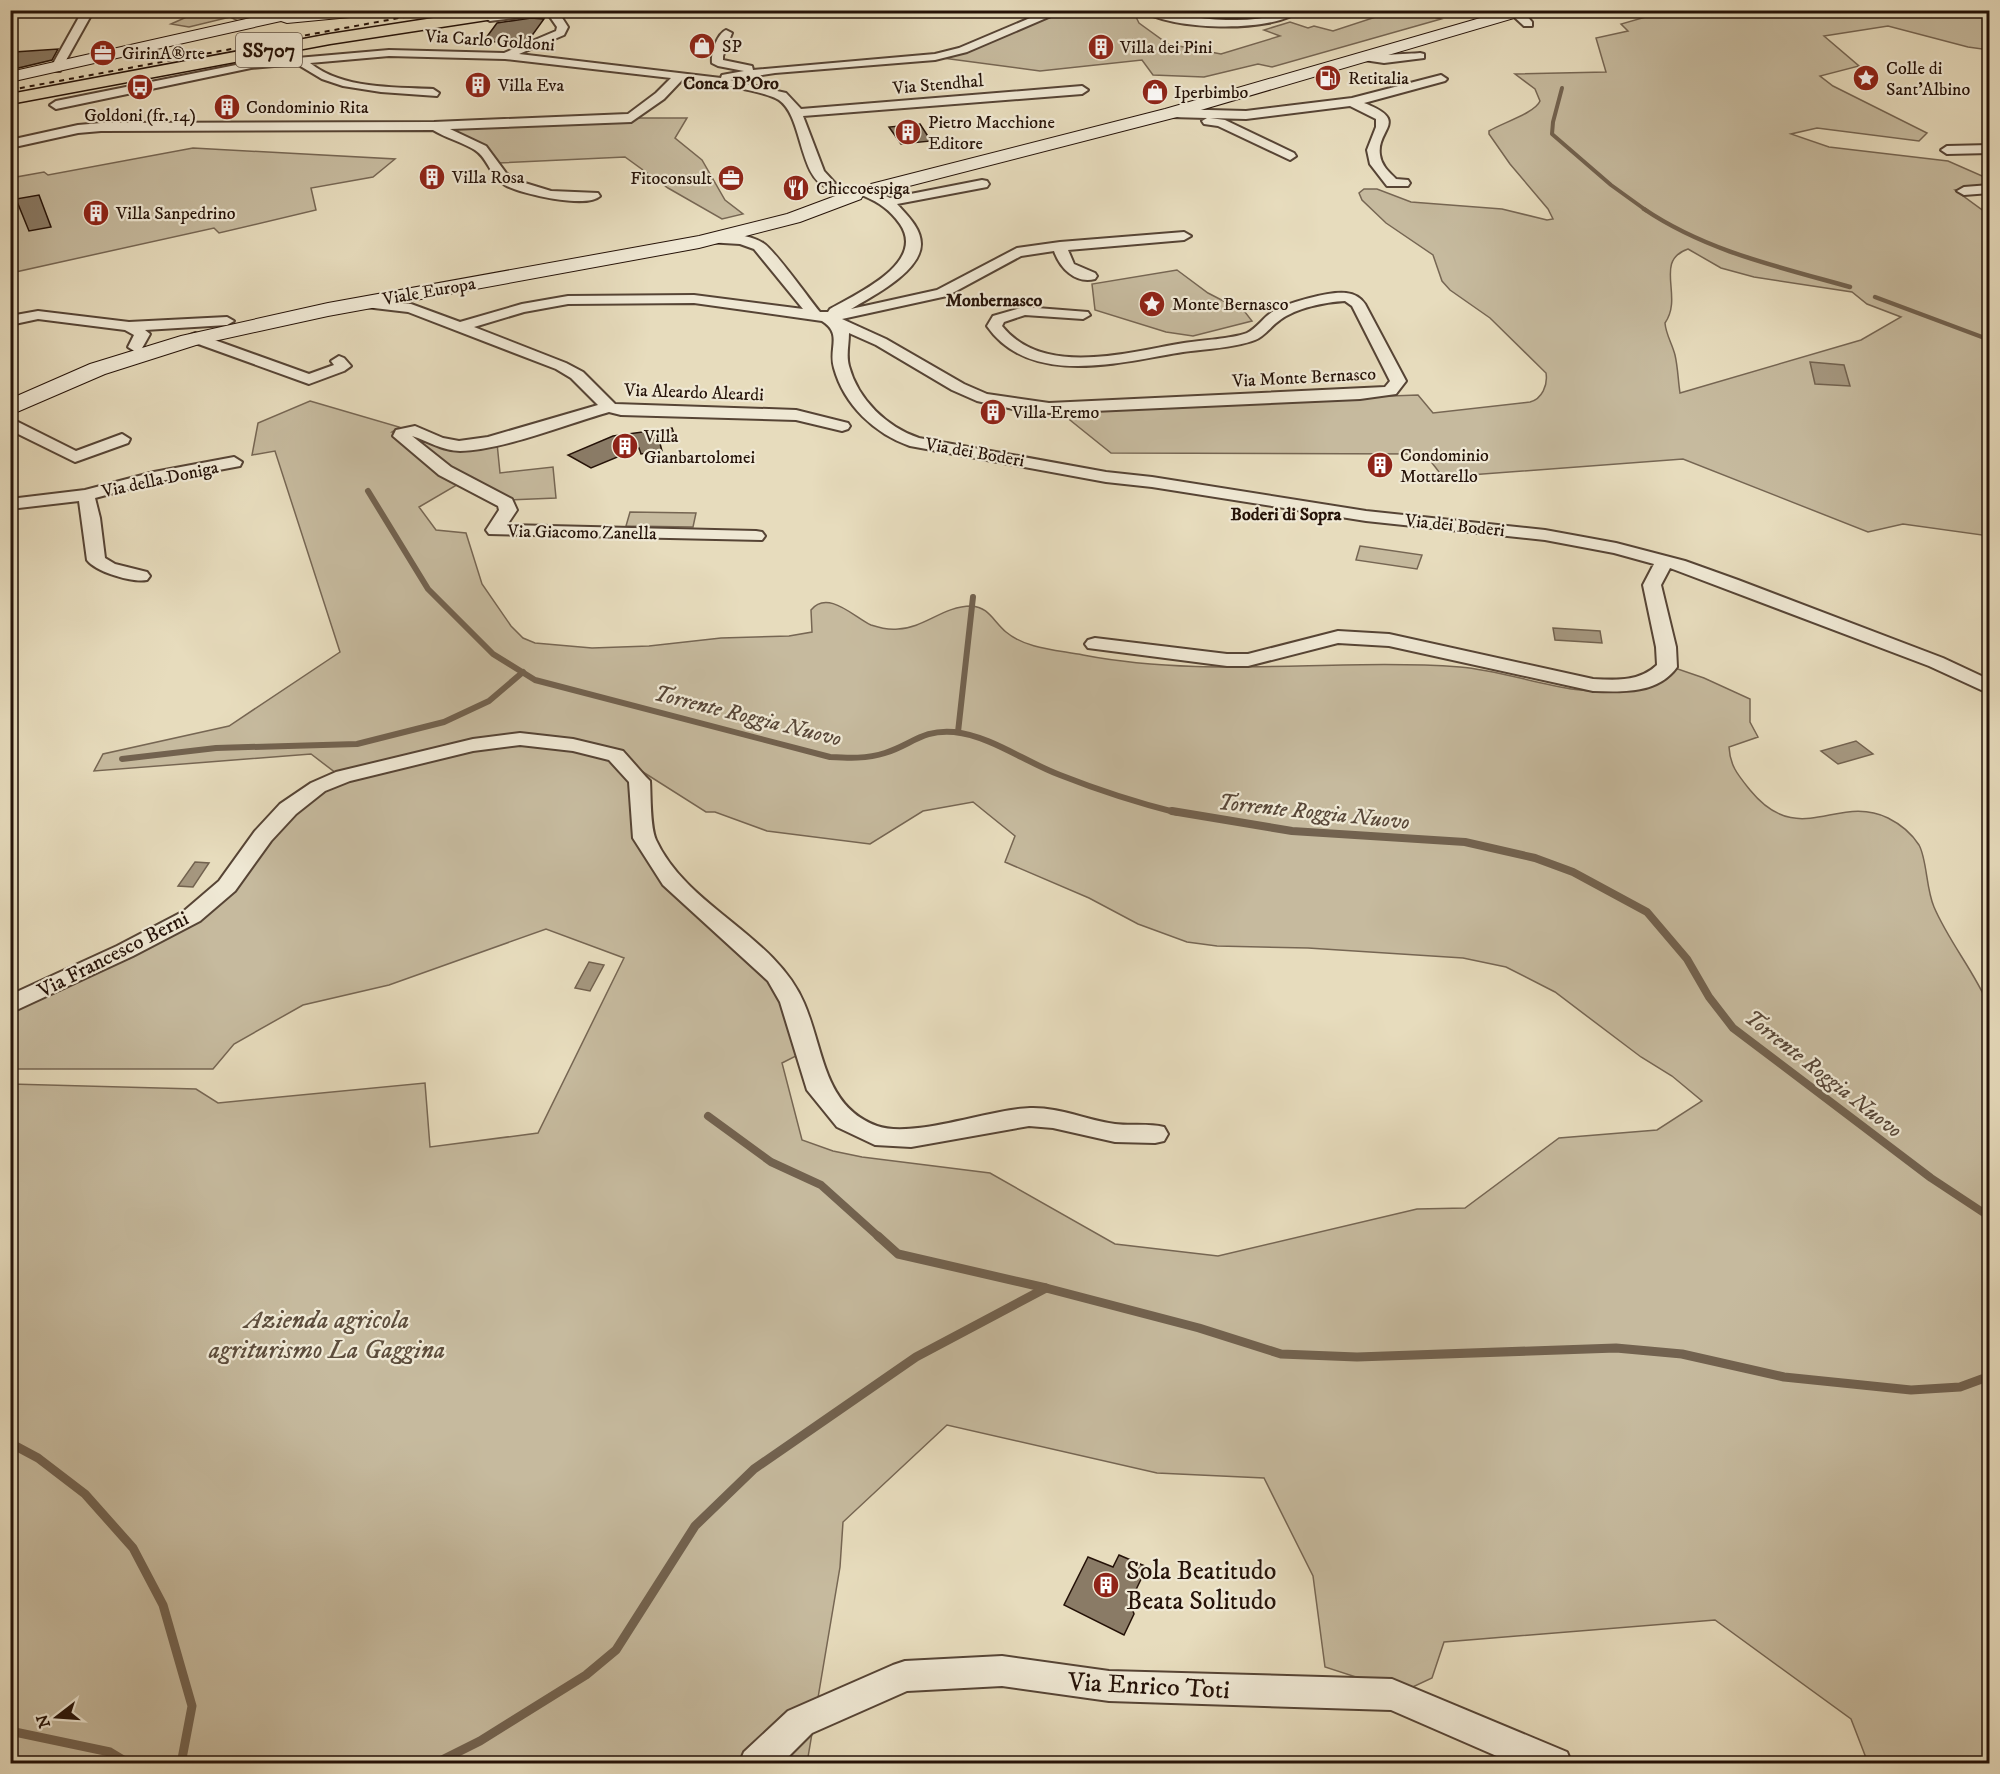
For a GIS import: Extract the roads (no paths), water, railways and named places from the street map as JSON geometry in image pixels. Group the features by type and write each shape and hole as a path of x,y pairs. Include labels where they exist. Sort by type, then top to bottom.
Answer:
{"highway":[{"name":"SS707","path":"13,100 330,39 519,10"}],"street":[{"path":"56,69 89,10"},
{"path":"10,77 56,69 308,10"},
{"path":"262,20 371,10"},
{"path":"251,65 271,56 321,45 551,10 563,27 560,33 505,56"},
{"path":"711,79 767,71 935,57 984,42 1060,10"},
{"path":"1147,11 1182,19 1243,24 1268,22 1285,17 1295,10"},
{"name":"Viale Europa","path":"10,396 68,371 136,347 227,321 706,232 806,204 822,194 1171,113 1517,15"},
{"name":"Viale Europa","path":"10,408 85,375 195,338 234,328 363,303 712,239 815,211 856,185 968,159 1517,15"},
{"path":"726,33 717,56 718,63 767,71"},
{"name":"Via Carlo Goldoni","path":"13,100 38,99 56,105 251,65 390,53 505,56 711,79"},
{"name":"Viale Europa","path":"1368,58 1383,60 1420,56"},
{"path":"299,60 306,68 324,77 353,84 434,93"},
{"path":"1171,113 1246,115 1352,102 1436,81 1409,72"},
{"path":"10,144 78,129 101,127 434,126 631,118 660,96 679,77"},
{"path":"711,79 782,96 791,103 797,113 820,175 856,185 982,184"},
{"name":"Via Stendhal","path":"797,113 1082,90"},
{"path":"1352,102 1379,115 1382,120 1382,131 1373,149 1376,165 1392,183 1403,183"},
{"path":"56,105 78,129"},
{"path":"1171,113 1221,123 1290,156"},
{"path":"434,126 482,149 501,176 510,183 550,195 593,196"},
{"path":"1947,150 1989,149"},
{"path":"825,318 883,282 907,263 914,248 912,233 856,185"},
{"path":"1964,191 1989,189"},
{"path":"712,239 741,240 759,246 760,236 776,222"},
{"path":"363,303 411,308 459,327 522,308 568,300 694,299 825,318 863,312 942,292 1017,252 1060,246 1184,236"},
{"name":"Via Monte Bernasco","path":"759,246 825,318 881,342 958,387 983,398 1049,408 1360,394 1390,391 1398,381 1358,304 1346,297 1325,299 1277,314 1260,332 1250,337 1097,361 1073,362 1038,356 1019,348 1000,335 994,326 998,319 1024,312 1083,315"},
{"path":"1060,246 1067,266 1076,273 1090,276"},
{"path":"10,321 38,315 129,326 227,321"},
{"name":"Via dei Boderi","path":"825,318 840,328 842,337 840,363 845,377 870,416 884,430 916,441 1018,459 1080,473 1152,482 1366,516 1573,539 1665,561 1936,662 1989,688"},
{"path":"129,326 142,334 136,347"},
{"name":"Via Aleardo Aleardi","path":"459,327 569,370 609,407 621,410 796,415 842,426"},
{"path":"195,338 309,379 343,366 339,361"},
{"name":"Via Giacomo Zanella","path":"609,407 490,442 459,446 438,442 415,431 402,433 401,436 445,471 506,503 508,510 495,530 756,536"},
{"path":"10,423 75,457 122,439"},
{"name":"Via della Doniga","path":"10,504 85,495 154,477 234,462"},
{"name":"Via della Doniga","path":"85,495 90,504 92,540 96,560 109,568 141,576"},
{"path":"1095,644 1248,660 1338,638 1389,640 1567,680 1619,686 1642,683 1656,677 1667,667 1666,647 1652,585 1665,561"},
{"name":"Via Francesco Berni","path":"10,1005 125,951 192,916 226,886 263,837 288,809 318,787 335,780 473,745 520,739 573,745 616,755 639,781 644,838 671,880 777,976 792,1002 820,1090 846,1121 874,1136 910,1138 1029,1117 1053,1119 1115,1133 1155,1134"},
{"name":"Via Enrico Toti","path":"756,1764 800,1722 905,1676 1002,1671 1109,1686 1392,1695 1555,1764"}],"waterway":[{"path":"1562,88 1552,134 1611,185 1646,210"},
{"path":"1646,210 1668,224 1718,247 1770,265 1850,287"},
{"path":"1875,297 1990,340"},
{"name":"Torrente Roggia Nuovo","path":"368,491 428,589 493,654 523,672"},
{"path":"958,732 973,597"},
{"path":"122,759 216,748 357,744 444,722 489,701 523,672"},
{"name":"Torrente Roggia Nuovo","path":"523,672 535,680 830,757 858,758 878,755 934,733 968,734 995,744 1074,781 1178,813"},
{"name":"Torrente Roggia Nuovo","path":"1172,811 1292,831 1465,842 1535,858 1573,872 1647,912 1687,959 1709,997 1733,1028 1931,1178 1990,1217"},
{"path":"708,1116 771,1162 821,1185 880,1238"},
{"path":"878,1236 898,1254 1046,1288"},
{"path":"434,1764 480,1741 586,1675 616,1650 695,1526 754,1469 916,1357 1046,1288"},
{"path":"1046,1288 1199,1328 1281,1354 1357,1357 1616,1348 1682,1354 1784,1377 1911,1390 1960,1387 1990,1376"},
{"path":"10,1443 38,1458 85,1494 133,1548 163,1605 192,1706 181,1764"},
{"path":"10,1731 110,1752 130,1764"}],"railway":[{"path":"10,90 442,10"}],"place":[{"name":"SP","path":"702,46"},
{"name":"Villa dei Pini","path":"1101,47"},
{"name":"GirinA®rte","path":"103,53"},
{"name":"Retitalia","path":"1328,78"},
{"name":"Colle di Sant'Albino","path":"1866,78"},
{"name":"Villa Eva","path":"478,85"},
{"name":"Goldoni (fr. 14)","path":"140,87"},
{"name":"Iperbimbo","path":"1155,92"},
{"name":"Condominio Rita","path":"227,107"},
{"name":"Pietro Macchione Editore","path":"908,132"},
{"name":"Villa Rosa","path":"432,177"},
{"name":"Fitoconsult","path":"731,178"},
{"name":"Chiccoespiga","path":"796,188"},
{"name":"Villa Sanpedrino","path":"96,213"},
{"name":"Monte Bernasco","path":"1152,304"},
{"name":"Villa Eremo","path":"993,412"},
{"name":"Villa Gianbartolomei","path":"625,446"},
{"name":"Condominio Mottarello","path":"1380,465"},
{"name":"Sola Beatitudo Beata Solitudo","path":"1106,1585"}],"district":[{"name":"Conca D'Oro","path":"731,83"},
{"name":"Monbernasco","path":"994,300"},
{"name":"Boderi di Sopra","path":"1286,514"}],"park label":[{"name":"Azienda agricola agriturismo La Gaggina","path":"327,1334"}]}
